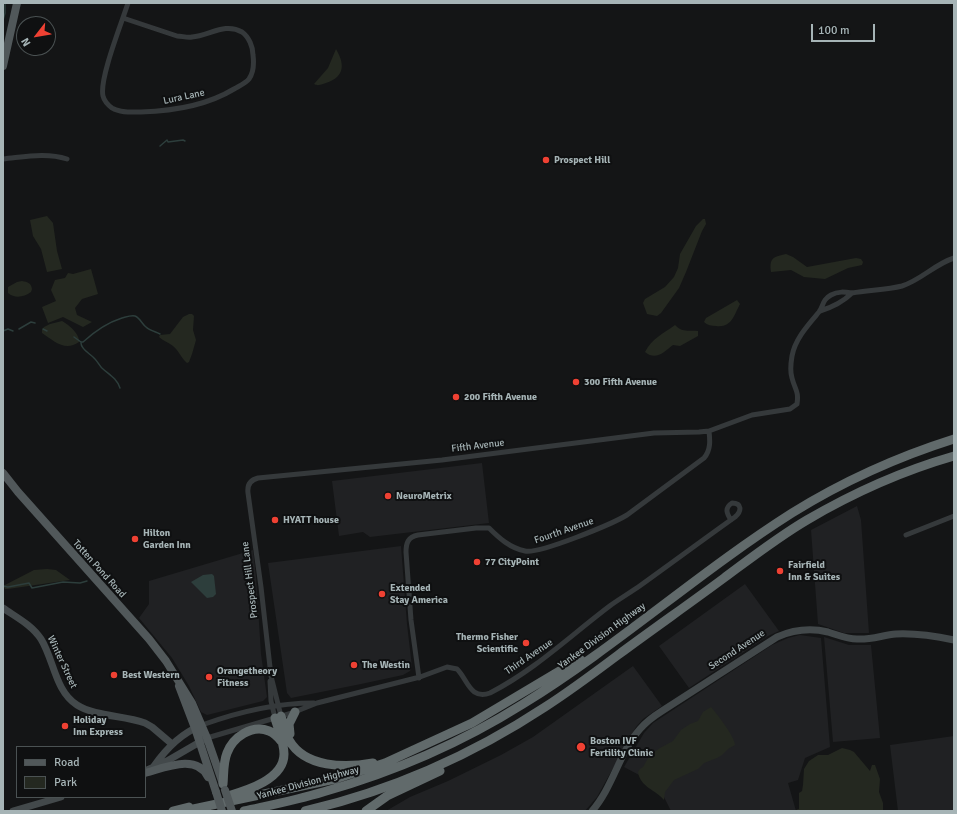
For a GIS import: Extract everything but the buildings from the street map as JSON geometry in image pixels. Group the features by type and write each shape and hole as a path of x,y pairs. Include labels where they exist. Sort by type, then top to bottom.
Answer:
{"highway":[{"name":"Yankee Division Highway","path":"244,811 300,799 346,786 427,755 470,735 511,712 557,682 757,536 799,509 871,471 914,453 954,439"},
{"path":"305,811 340,802 391,785 431,769 469,751 517,724 558,698 754,556 806,521 846,498 874,485 918,467 954,456"},
{"path":"184,811 342,777 385,763 472,723 566,667 598,652"},
{"path":"295,712 289,724 290,734 297,745 313,760"},
{"path":"278,717 290,742 300,752 313,760 328,764 351,765 371,763 398,757"},
{"path":"173,811 208,803 233,795 255,786 278,772 283,763 284,752 278,717"},
{"path":"224,787 226,755 230,746 239,737 250,731 262,729 271,732 281,741"},
{"path":"366,811 388,796 446,768 469,751"}],"main road":[{"path":"3,66 17,3"},
{"name":"Totten Pond Road","path":"3,473 18,492 163,656 177,680 181,693 198,726"},
{"path":"198,726 224,787 232,811"},
{"path":"203,740 215,792"},
{"path":"146,772 180,764 191,764 199,767 205,771 222,811"}],"street":[{"name":"Lura Lane","path":"123,18 177,36 185,37 198,36 224,29 237,29 244,33 250,43 253,52 254,64 252,73 244,84 213,100 191,107 165,111 132,112 122,112 111,108 104,98 103,83 123,18 128,3"},
{"path":"3,159 57,155 67,159"},
{"path":"820,311 824,300 833,294 844,292 852,293 901,286 954,258"},
{"path":"820,311 831,308 846,300 852,293"},
{"name":"Fifth Avenue","path":"250,482 258,478 442,460 654,433 688,433 709,431 752,415 790,409 798,404 798,395 791,376 792,355 802,332 820,311"},
{"name":"Fourth Avenue","path":"419,678 411,620 406,552 407,543 410,538 418,535 488,528 506,544 526,551 540,549 583,535 627,515 702,461 709,450 709,431"},
{"name":"Prospect Hill Lane","path":"250,482 248,486 248,493 261,587 271,676 270,687 278,717"},
{"path":"906,535 954,516"},
{"name":"Third Avenue","path":"198,726 253,710 275,706 317,702 419,678 444,668 453,667 459,671 474,692 482,695 490,693 550,654 616,602 731,520"},
{"name":"Winter Street","path":"3,608 26,623 39,636 45,646 62,688 72,702 88,710 145,723 172,744"},
{"name":"Second Avenue","path":"592,811 602,799 632,741 645,724 662,711 777,636 793,631 820,630 855,639 907,634 954,640"},
{"name":"Third Avenue","path":"203,740 295,712 317,702"},
{"path":"154,766 172,744 183,734 198,726"},
{"path":"146,771 203,740"},
{"path":"13,811 58,798"}],"shaded area":[{"path":"482,463 489,523 370,537 363,532 339,536 332,481"},
{"path":"857,506 861,520 869,633 844,633 818,624 811,530"},
{"path":"401,546 412,667 410,671 403,675 291,698 287,693 268,563"},
{"path":"253,550 261,654 267,697 263,701 207,715 201,712 189,686 172,658 139,618 149,604 149,581"},
{"path":"212,574 214,576 216,594 213,597 207,598 191,582 203,575"},
{"path":"745,584 779,631 768,636 689,688 659,646"},
{"path":"800,635 821,638 830,747 805,758 798,780 788,783 796,811 671,811 658,785 624,767 644,733 653,723 772,645 788,638"},
{"path":"824,637 849,645 871,645 880,738 833,742"},
{"path":"633,666 662,706 643,719 636,727 597,797 585,811 386,811 410,797 448,781 501,755 533,737"},
{"path":"954,736 954,811 898,811 890,745"}],"green space":[{"path":"336,49 342,66 339,75 330,81 318,85 314,84 328,68"},
{"path":"47,216 53,223 57,251 62,269 47,272 41,249 33,236 30,220"},
{"path":"703,219 705,219 706,224 679,288 661,313 657,316 647,314 643,303 645,299 665,287 674,277 678,268 680,254 696,226"},
{"path":"786,254 807,267 856,258 861,259 863,262 862,265 848,268 825,279 804,277 791,270 771,272 771,263 773,258"},
{"path":"91,269 98,294 82,299 75,308 77,315 92,322 83,327 63,317 48,323 42,307 56,301 51,290 55,280 65,278 68,273 73,274"},
{"path":"22,281 30,284 32,287 31,292 20,297 8,293 8,287"},
{"path":"737,300 740,304 732,320 726,325 714,326 708,325 704,322 706,318"},
{"path":"189,314 194,316 193,330 196,340 189,362 187,363 173,346 159,337 160,335 170,334 183,317"},
{"path":"62,321 71,327 76,333 79,342 74,345 64,346 42,333 44,327"},
{"path":"675,325 686,331 698,331 698,336 680,346 673,345 663,353 656,356 649,355 645,352 654,340"},
{"path":"34,570 56,570 70,580 8,589 5,589 3,586"},
{"path":"711,707 729,731 735,745 717,758 704,763 698,769 674,780 665,792 664,800 645,785 639,777 638,772 643,767 650,755 673,741 681,730 698,721 703,712"},
{"path":"842,748 854,752 870,771 872,765 875,765 880,779 879,792 883,803 883,811 796,811 799,809 799,793 802,791 804,769 809,761 818,755 828,755"}],"waterway":[{"path":"3,20 5,3"},
{"path":"160,146 167,140 168,142 185,141"},
{"path":"74,337 83,342 106,325 116,320 132,316 137,317 147,328 160,334"},
{"path":"19,329 31,322 35,323"},
{"path":"3,331 8,329 13,331"},
{"path":"43,329 47,331"},
{"path":"81,343 84,350 111,375 120,388"},
{"path":"3,586 8,587 29,583 32,588 63,582 80,583 87,581"}],"place":[{"name":"Prospect Hill","path":"546,160"},
{"name":"300 Fifth Avenue","path":"576,382"},
{"name":"200 Fifth Avenue","path":"456,397"},
{"name":"NeuroMetrix","path":"388,496"},
{"name":"HYATT house","path":"275,520"},
{"name":"Hilton Garden Inn","path":"135,539"},
{"name":"77 CityPoint","path":"477,562"},
{"name":"Fairfield Inn & Suites","path":"780,571"},
{"name":"Extended Stay America","path":"382,594"},
{"name":"Thermo Fisher Scientific","path":"526,643"},
{"name":"The Westin","path":"354,665"},
{"name":"Best Western","path":"114,675"},
{"name":"Orangetheory Fitness","path":"209,677"},
{"name":"Holiday Inn Express","path":"65,726"},
{"name":"Boston IVF Fertility Clinic","path":"581,747"}]}
